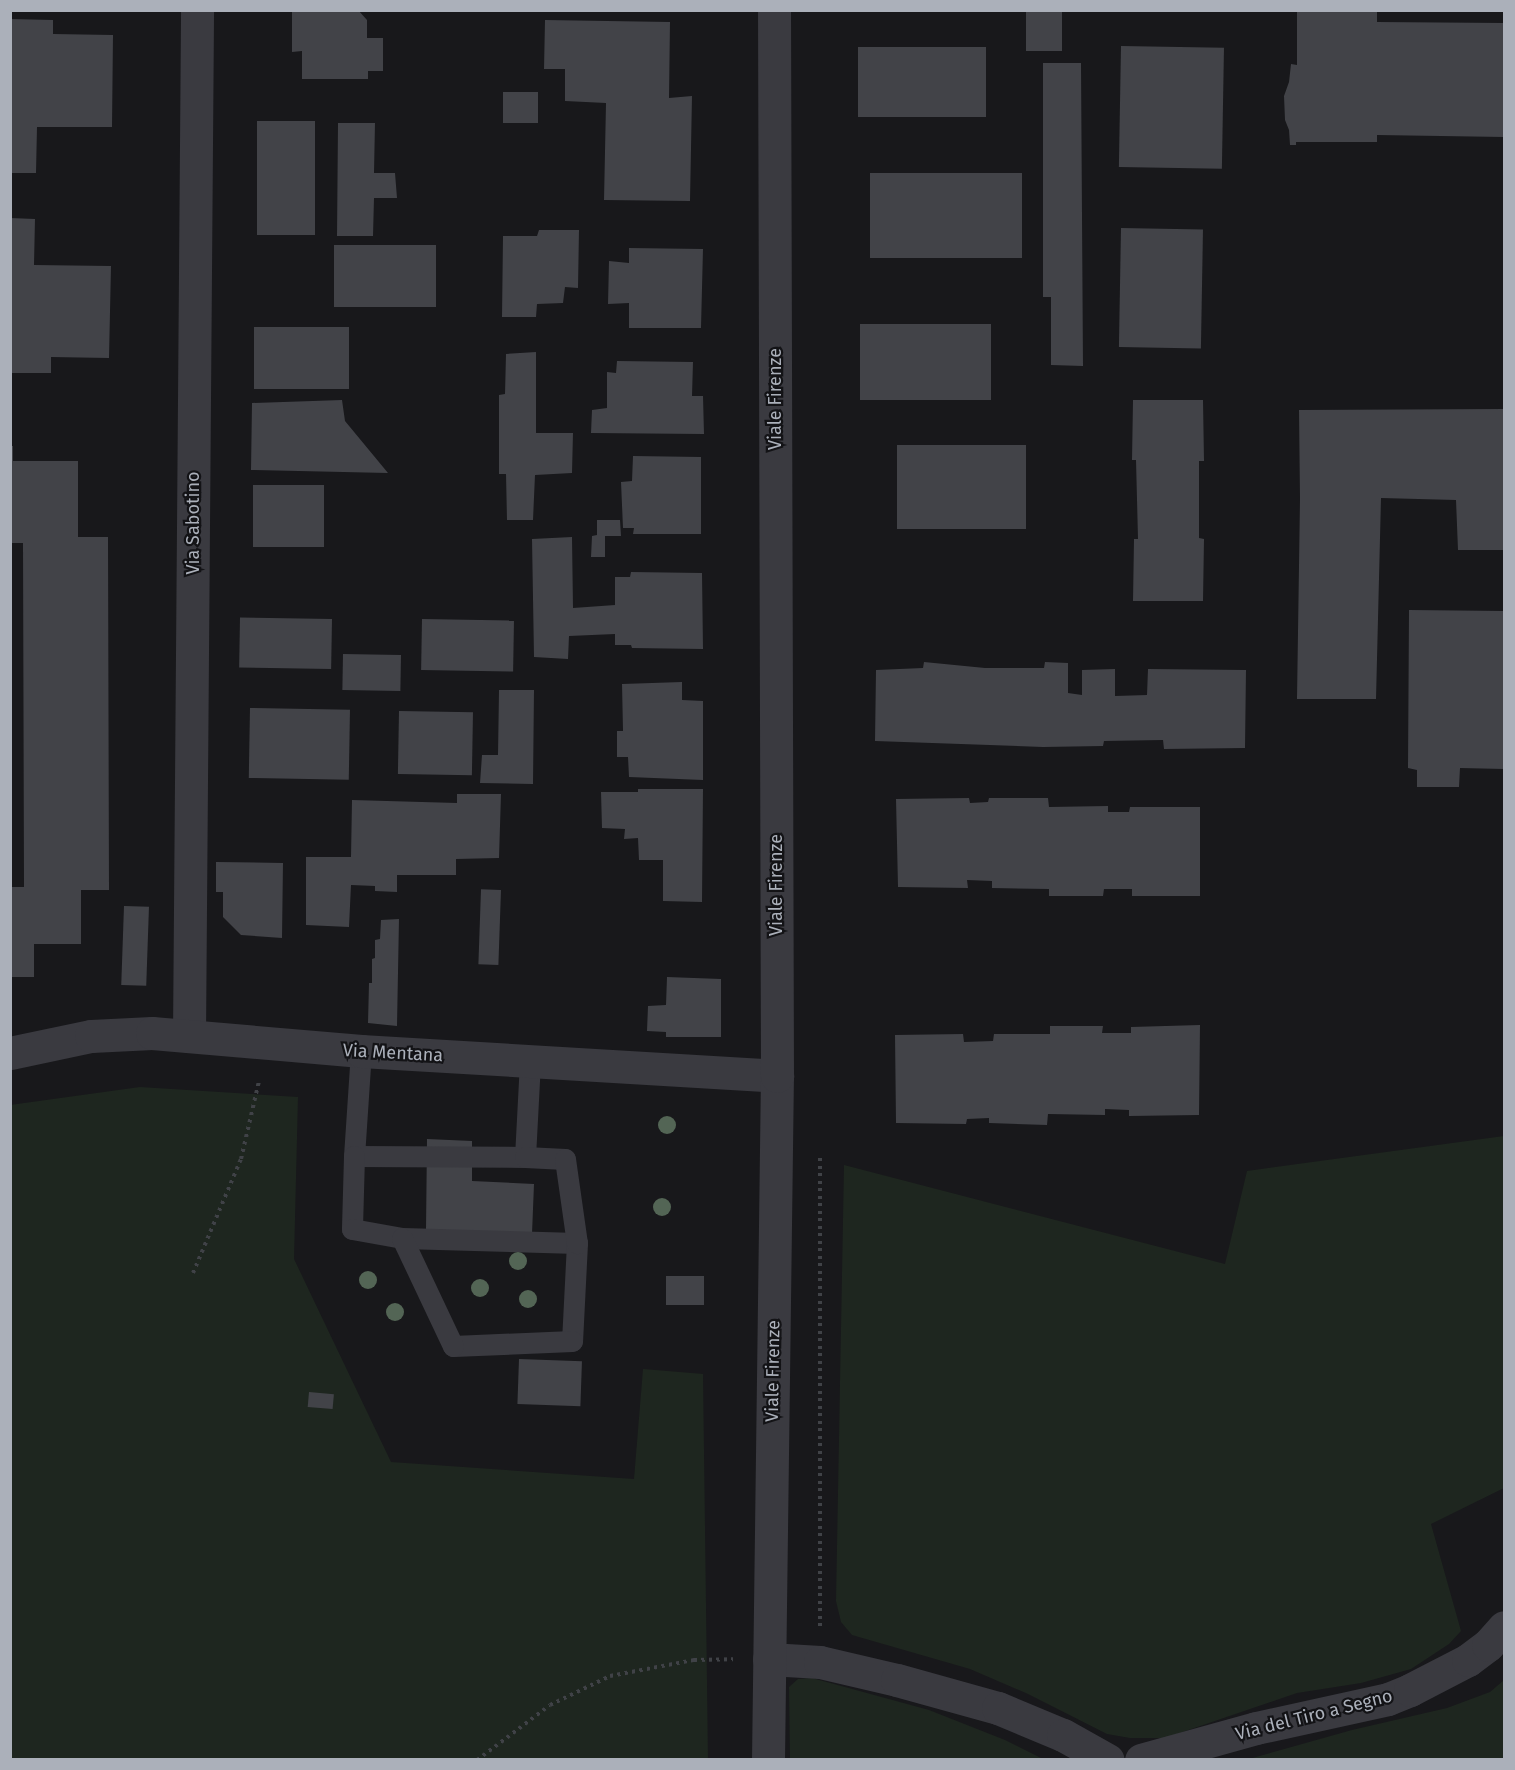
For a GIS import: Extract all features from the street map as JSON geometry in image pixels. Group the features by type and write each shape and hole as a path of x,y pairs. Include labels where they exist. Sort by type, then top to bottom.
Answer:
{"street":[{"name":"Via Sabotino","path":"189,1036 197,10"},
{"name":"Viale Firenze","path":"768,1760 777,1076 774,10"},
{"name":"Via Mentana","path":"10,1053 58,1041 126,1033 189,1036 361,1051 777,1076"},
{"name":"Via del Tiro a Segno","path":"1141,1760 1256,1728 1388,1699 1468,1660 1488,1645 1504,1627"},
{"path":"769,1659 820,1662 897,1680 998,1708 1064,1735 1108,1760"}],"lane":[{"path":"361,1051 352,1230 402,1238 577,1243"},
{"path":"525,1157 530,1061"},
{"path":"354,1156 565,1159 577,1243 572,1341 453,1346 402,1238"}],"path":[{"path":"193,1273 241,1159 268,1044"},
{"path":"820,1158 820,1662"},
{"path":"477,1760 550,1706 610,1676 694,1660 769,1659"}],"shaded area":[{"path":"140,1087 298,1097 294,1259 391,1462 634,1479 643,1369 703,1374 708,1759 11,1759 10,1105"},
{"path":"1504,1136 1504,1488 1431,1524 1461,1631 1449,1644 1411,1669 1361,1683 1297,1693 1165,1738 1130,1738 1107,1734 1028,1694 970,1669 852,1635 841,1622 836,1601 844,1165 1225,1264 1247,1171"},
{"path":"812,1678 929,1710 1005,1740 1043,1759 790,1759 789,1687 798,1679"},
{"path":"1504,1680 1504,1759 1249,1759 1352,1730 1447,1708 1490,1692"}],"building":[{"path":"292,10 358,10 367,20 367,38 383,38 383,71 368,71 368,79 302,79 302,51 292,52"},
{"path":"1026,10 1062,10 1062,51 1026,51"},
{"path":"1297,10 1377,10 1377,22 1504,23 1504,137 1377,135 1377,142 1296,142 1296,145 1290,145 1289,130 1285,120 1284,96 1289,82 1291,64 1297,65"},
{"path":"10,19 53,20 53,34 113,35 112,127 37,127 36,173 10,173"},
{"path":"545,20 670,22 669,98 692,96 690,201 604,200 606,103 565,101 565,69 544,69"},
{"path":"1121,46 1224,48 1222,169 1119,167"},
{"path":"858,47 986,47 986,117 858,117"},
{"path":"1043,63 1081,63 1083,366 1051,365 1051,297 1043,297"},
{"path":"503,92 538,92 538,123 503,123"},
{"path":"257,121 315,121 315,235 257,235"},
{"path":"338,123 375,123 374,173 395,173 397,198 374,198 373,236 337,236"},
{"path":"870,173 1022,173 1022,258 870,258"},
{"path":"10,218 35,219 34,265 111,266 109,358 51,357 51,373 10,373"},
{"path":"1121,228 1203,229 1201,348 1119,347"},
{"path":"539,230 579,230 578,288 565,287 563,303 537,304 536,317 502,317 503,236 537,236"},
{"path":"334,245 436,245 436,307 334,307"},
{"path":"629,248 703,249 701,328 629,328 629,303 608,304 609,261 629,263"},
{"path":"860,324 991,324 991,400 860,400"},
{"path":"254,327 349,327 349,389 254,389"},
{"path":"536,352 536,433 573,433 572,473 535,475 533,520 507,520 506,474 499,474 499,395 505,394 506,354"},
{"path":"617,361 693,362 692,396 703,396 704,434 591,433 592,410 607,408 607,372 616,373"},
{"path":"342,400 345,421 388,473 251,470 252,403"},
{"path":"1133,400 1203,400 1204,461 1199,461 1199,538 1204,539 1203,601 1133,601 1134,539 1138,539 1136,460 1132,460"},
{"path":"1504,409 1504,550 1458,550 1456,500 1381,498 1376,699 1297,699 1299,410"},
{"path":"897,445 1026,445 1026,529 897,529"},
{"path":"10,446 13,446 13,461 78,461 78,537 108,537 109,890 81,890 81,944 34,944 34,977 10,977 10,887 24,887 23,543 10,543"},
{"path":"633,456 701,457 701,534 633,534 634,528 623,528 621,482 632,481"},
{"path":"253,485 324,485 324,547 253,547"},
{"path":"597,520 620,520 621,536 605,536 605,557 591,557 592,536 597,535"},
{"path":"572,537 573,608 615,605 615,577 630,577 631,572 702,573 703,649 632,648 631,645 615,645 615,634 569,636 568,659 534,657 532,539"},
{"path":"1409,610 1504,611 1504,769 1460,768 1459,787 1417,787 1417,770 1408,768"},
{"path":"240,617 332,619 331,669 239,667"},
{"path":"422,619 514,621 513,672 421,670"},
{"path":"343,654 401,655 400,691 342,690"},
{"path":"924,662 985,668 1044,668 1045,662 1068,663 1068,693 1082,695 1082,670 1115,669 1115,696 1147,695 1148,669 1246,670 1245,748 1164,749 1163,740 1104,741 1103,746 1043,747 875,741 876,670 923,668"},
{"path":"682,682 682,700 703,701 703,780 629,777 628,757 617,757 617,731 623,731 622,684"},
{"path":"499,690 534,690 533,784 480,783 482,755 498,755"},
{"path":"250,708 350,710 349,780 249,778"},
{"path":"399,711 473,712 472,775 398,774"},
{"path":"638,789 703,789 702,902 663,901 663,860 639,860 638,838 624,839 625,829 602,828 601,792 638,792"},
{"path":"457,794 501,794 499,858 456,859 456,875 397,875 397,892 375,891 375,886 351,885 349,927 306,925 306,857 351,857 352,800 457,803"},
{"path":"969,798 970,803 988,802 989,798 1048,798 1049,807 1108,806 1108,812 1129,812 1130,807 1200,807 1200,896 1132,896 1132,889 1104,889 1103,896 1049,896 1049,889 992,888 992,881 967,880 968,888 898,887 896,799"},
{"path":"216,862 283,863 282,938 241,935 223,917 223,892 216,892"},
{"path":"481,889 501,890 498,965 478,964"},
{"path":"124,906 149,907 146,986 121,985"},
{"path":"399,919 397,1026 368,1023 369,983 372,983 375,940 380,939 381,920"},
{"path":"667,977 721,979 721,1037 666,1037 666,1032 647,1031 648,1006 666,1005"},
{"path":"1200,1025 1199,1115 1129,1116 1129,1110 1105,1109 1105,1115 1048,1114 1047,1125 989,1123 989,1118 967,1119 966,1124 896,1123 895,1035 963,1034 964,1042 993,1041 994,1034 1050,1034 1050,1026 1103,1026 1102,1033 1131,1033 1131,1027"},
{"path":"427,1139 472,1141 472,1181 534,1184 532,1234 426,1229"},
{"path":"666,1276 704,1276 704,1305 666,1305"},
{"path":"519,1359 582,1361 580,1406 517,1404"},
{"path":"309,1392 334,1394 333,1409 308,1407"}]}
